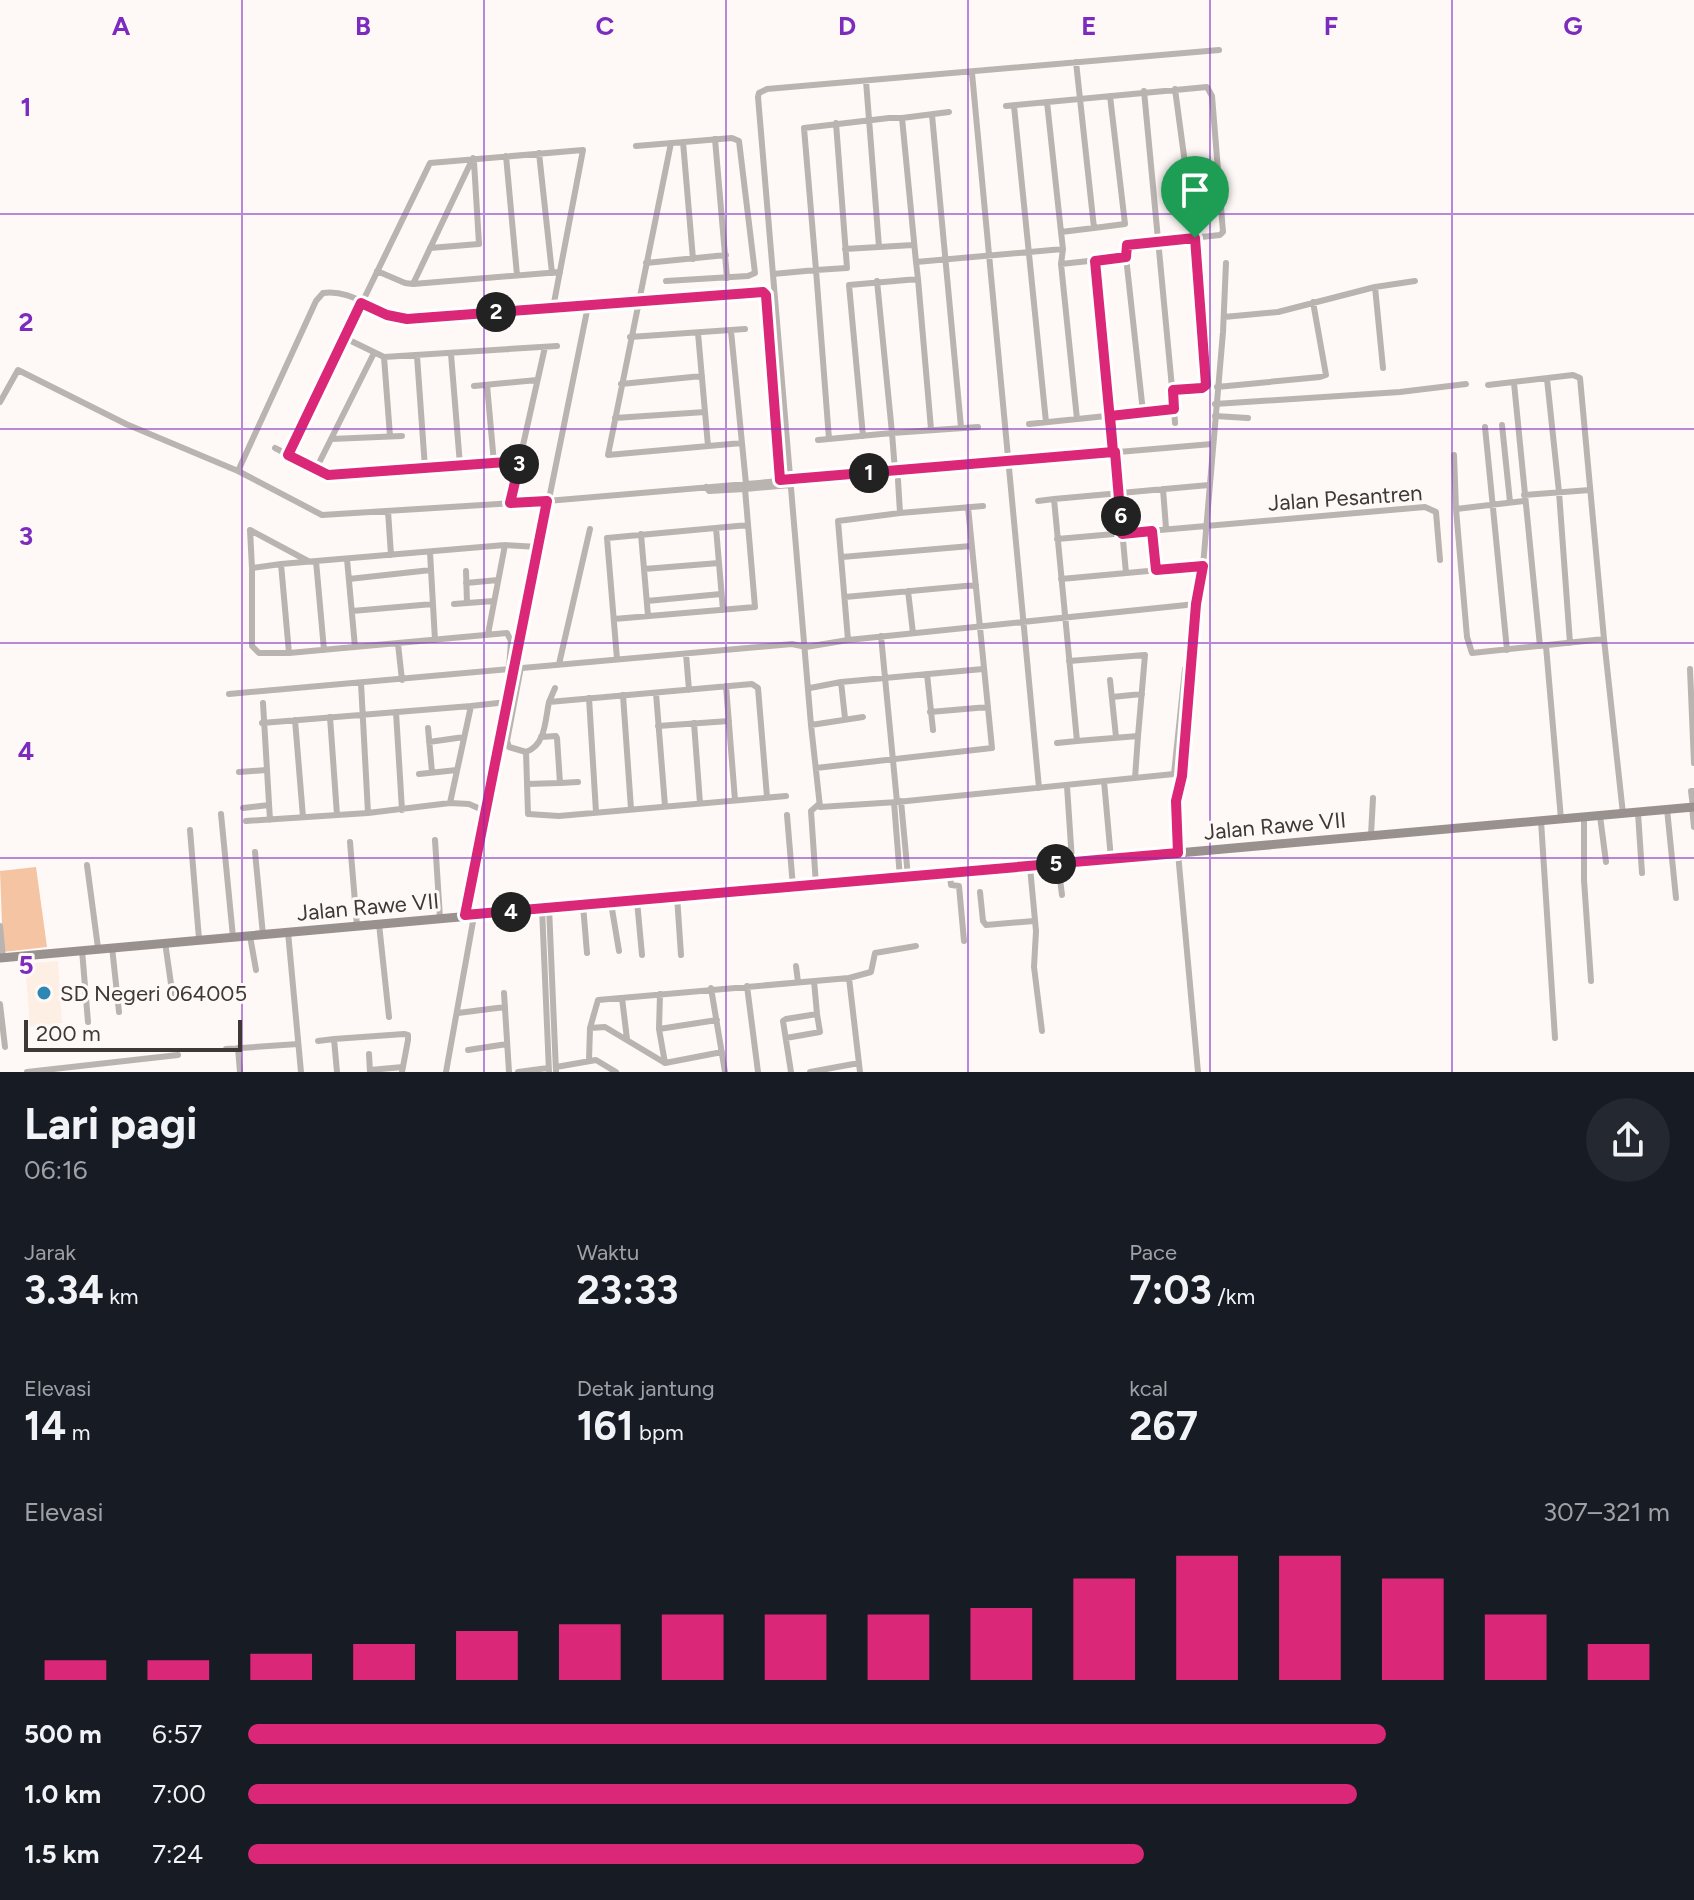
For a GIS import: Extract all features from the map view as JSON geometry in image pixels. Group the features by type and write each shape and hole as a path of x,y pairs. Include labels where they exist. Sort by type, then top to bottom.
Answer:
{"main road":[{"name":"Jalan Rawe VII","path":"1,958 1693,807"}],"street":[{"path":"1185,669 1175,773 897,802 824,808 819,804 759,93 767,89 1219,50"},
{"path":"1076,62 1094,228"},
{"path":"972,73 1039,788"},
{"path":"866,81 879,247"},
{"path":"1046,422 1030,251 1010,106 1207,87 1212,96 1224,229 1220,235 1127,245"},
{"path":"1173,390 1206,385 1195,238 1175,89"},
{"path":"1144,91 1175,423"},
{"path":"1110,96 1143,412"},
{"path":"1047,102 1077,419"},
{"path":"829,439 803,130 836,123 949,112"},
{"path":"932,115 961,427"},
{"path":"902,118 931,429"},
{"path":"836,123 863,436"},
{"path":"636,146 732,138 739,141 754,276 666,281"},
{"path":"715,139 727,278"},
{"path":"683,142 693,259"},
{"path":"671,143 608,455 742,443"},
{"path":"288,455 430,163 583,150 556,272 553,308"},
{"path":"539,153 556,272"},
{"path":"506,156 517,275"},
{"path":"413,284 473,158"},
{"path":"430,248 479,244 473,158"},
{"path":"1061,232 1125,224"},
{"path":"845,249 913,245"},
{"path":"916,262 1063,249"},
{"path":"646,263 726,255"},
{"path":"1061,264 1126,257"},
{"path":"1095,261 1126,573"},
{"path":"1198,1072 1176,801 1182,776 1196,604 1207,526 1226,263"},
{"path":"773,274 847,268"},
{"path":"377,271 413,284 556,272"},
{"path":"849,285 918,279"},
{"path":"877,281 895,471"},
{"path":"1224,317 1271,313 1375,287 1415,281"},
{"path":"1375,287 1383,368"},
{"path":"238,471 316,301 323,293 340,293 387,315 407,319 765,293 780,480"},
{"path":"1217,387 1326,375 1313,302"},
{"path":"446,1072 458,1013 485,811 588,306"},
{"path":"630,337 745,329"},
{"path":"614,619 755,607 731,331"},
{"path":"698,333 708,446"},
{"path":"345,338 384,357 557,346"},
{"path":"510,503 545,347"},
{"path":"319,470 318,465 374,353"},
{"path":"451,354 460,465"},
{"path":"417,356 425,468"},
{"path":"384,357 390,436"},
{"path":"0,402 18,370 126,424 238,471 322,515 746,486 1212,444"},
{"path":"1488,385 1573,375 1580,378 1623,815"},
{"path":"621,384 702,376"},
{"path":"1547,379 1570,643"},
{"path":"474,386 537,380"},
{"path":"1514,383 1561,819"},
{"path":"1215,404 1375,394 1466,384"},
{"path":"487,385 494,463"},
{"path":"1029,424 1174,409"},
{"path":"615,418 705,412"},
{"path":"1215,416 1248,418"},
{"path":"1502,425 1510,502"},
{"path":"818,440 978,427"},
{"path":"1485,427 1507,650"},
{"path":"331,439 402,436"},
{"path":"275,448 332,475 520,461"},
{"path":"1454,455 1469,650 1478,654 1604,639"},
{"path":"746,486 780,480 791,482"},
{"path":"898,480 900,513"},
{"path":"1038,501 1209,485"},
{"path":"1163,489 1166,528"},
{"path":"1456,509 1590,490"},
{"path":"1054,499 1077,741"},
{"path":"848,640 839,519 983,506"},
{"path":"816,768 992,748 968,507"},
{"name":"Jalan Pesantren","path":"1207,526 1425,507 1436,512 1440,560"},
{"path":"388,511 391,555"},
{"path":"597,539 748,525"},
{"path":"1057,539 1207,526"},
{"path":"716,528 723,610"},
{"path":"559,664 590,529"},
{"path":"312,561 250,530 252,646 259,653 289,653 507,633 511,637 514,667 507,741 509,747 526,752 535,749 541,737 555,688"},
{"path":"1152,531 1156,570"},
{"path":"641,534 648,616"},
{"path":"607,538 617,659"},
{"path":"252,568 505,545 538,547"},
{"path":"488,634 505,545"},
{"path":"842,557 971,546"},
{"path":"430,552 435,640"},
{"path":"347,559 355,647"},
{"path":"312,561 324,650"},
{"path":"644,569 719,563"},
{"path":"281,564 289,653"},
{"path":"1061,579 1203,566"},
{"path":"349,579 431,570"},
{"path":"466,571 467,603"},
{"path":"466,583 498,580"},
{"path":"845,597 976,585"},
{"path":"908,591 913,633"},
{"path":"647,601 721,594"},
{"path":"454,604 494,601"},
{"path":"352,611 433,604"},
{"path":"229,694 792,644 806,647 881,636 1196,604"},
{"path":"881,636 904,878"},
{"path":"398,644 402,680"},
{"path":"686,654 689,690"},
{"path":"1069,661 1145,655 1135,778"},
{"path":"810,688 841,682 983,669"},
{"path":"1690,669 1694,763"},
{"path":"927,674 933,730"},
{"path":"1110,680 1116,737"},
{"path":"841,682 845,718"},
{"path":"361,683 368,813"},
{"path":"549,702 752,684 758,688 767,797"},
{"path":"726,686 735,800"},
{"path":"656,693 665,806"},
{"path":"1112,697 1142,694"},
{"path":"623,695 631,809"},
{"path":"589,698 596,812"},
{"path":"262,723 507,702"},
{"path":"263,703 270,820"},
{"path":"450,803 471,706"},
{"path":"930,712 988,707"},
{"path":"396,712 402,810"},
{"path":"330,717 337,815"},
{"path":"811,725 863,717"},
{"path":"295,720 303,817"},
{"path":"658,726 729,721"},
{"path":"694,723 700,803"},
{"path":"428,728 432,772"},
{"path":"1057,743 1138,736"},
{"path":"429,742 464,737"},
{"path":"541,737 557,738 560,783"},
{"path":"526,752 528,814 559,816 786,796"},
{"path":"239,772 266,770"},
{"path":"419,774 457,770"},
{"path":"1104,781 1111,859"},
{"path":"527,784 578,782"},
{"path":"1067,786 1072,861"},
{"path":"1694,791 1691,791 1694,827"},
{"path":"1371,835 1373,798"},
{"path":"246,821 402,810 450,803 469,804 485,811"},
{"path":"816,885 811,811 819,804"},
{"path":"243,808 269,805"},
{"path":"1667,809 1676,898"},
{"path":"1638,813 1642,873"},
{"path":"221,814 233,937"},
{"path":"787,815 793,887"},
{"path":"1600,816 1606,862"},
{"path":"1584,817 1584,880 1591,981"},
{"path":"1541,821 1555,1038"},
{"path":"190,830 199,939"},
{"path":"435,840 440,918"},
{"path":"350,842 357,926"},
{"path":"255,852 263,935"},
{"path":"1058,864 1062,895"},
{"path":"87,865 98,948"},
{"path":"1030,867 1034,967 1042,1031"},
{"path":"950,874 951,885 959,886 964,941"},
{"path":"980,892 986,925 1034,921"},
{"path":"677,896 681,955"},
{"path":"637,901 642,955"},
{"path":"610,903 619,951"},
{"path":"583,905 587,953"},
{"path":"546,908 552,1070"},
{"path":"379,924 389,1017"},
{"path":"0,926 1,958"},
{"path":"288,932 301,1072"},
{"path":"250,936 256,970"},
{"path":"165,942 173,998"},
{"path":"589,1061 590,1028 597,1002 711,988 849,978 871,972 875,953 916,946"},
{"path":"112,947 119,1012"},
{"path":"82,950 88,1022"},
{"path":"796,966 798,982"},
{"path":"849,978 860,1072"},
{"path":"786,1038 820,1032 814,981"},
{"path":"747,986 758,1072"},
{"path":"711,988 725,1072"},
{"path":"504,993 509,1072"},
{"path":"660,994 659,1029 665,1063"},
{"path":"622,998 627,1039"},
{"path":"0,1004 5,1047"},
{"path":"458,1013 505,1007"},
{"path":"791,1072 784,1019 817,1014"},
{"path":"659,1029 717,1020"},
{"path":"590,1028 605,1027 665,1063 722,1052"},
{"path":"318,1041 408,1035 402,1070 370,1071 369,1054"},
{"path":"334,1039 337,1072"},
{"path":"226,1049 298,1044"},
{"path":"468,1050 507,1044"},
{"path":"238,1048 240,1072"},
{"path":"27,1072 178,1055"},
{"path":"518,1072 552,1070 589,1061 601,1062 616,1072"},
{"path":"111,1062 113,1072"},
{"path":"810,1072 859,1063"}],"shaded area":[{"path":"36,867 47,947 3,952 0,871"},
{"name":"SD Negeri 064005","path":"58,961 62,1023 30,1027 25,964"}],"place":[{"name":"SD Negeri 064005","path":"44,993"}],"route":[{"path":"1195,238 1127,245 1126,257 1095,261 1113,452 1115,452 1122,534 1152,531 1156,570 1203,566 1196,604 1182,776 1176,801 1178,853 465,915 547,501 510,503 520,461 328,475 288,455 361,303 387,315 407,319 763,292 766,295 780,480 1113,452 1110,416 1174,409 1173,390 1206,385 1195,238"}]}
